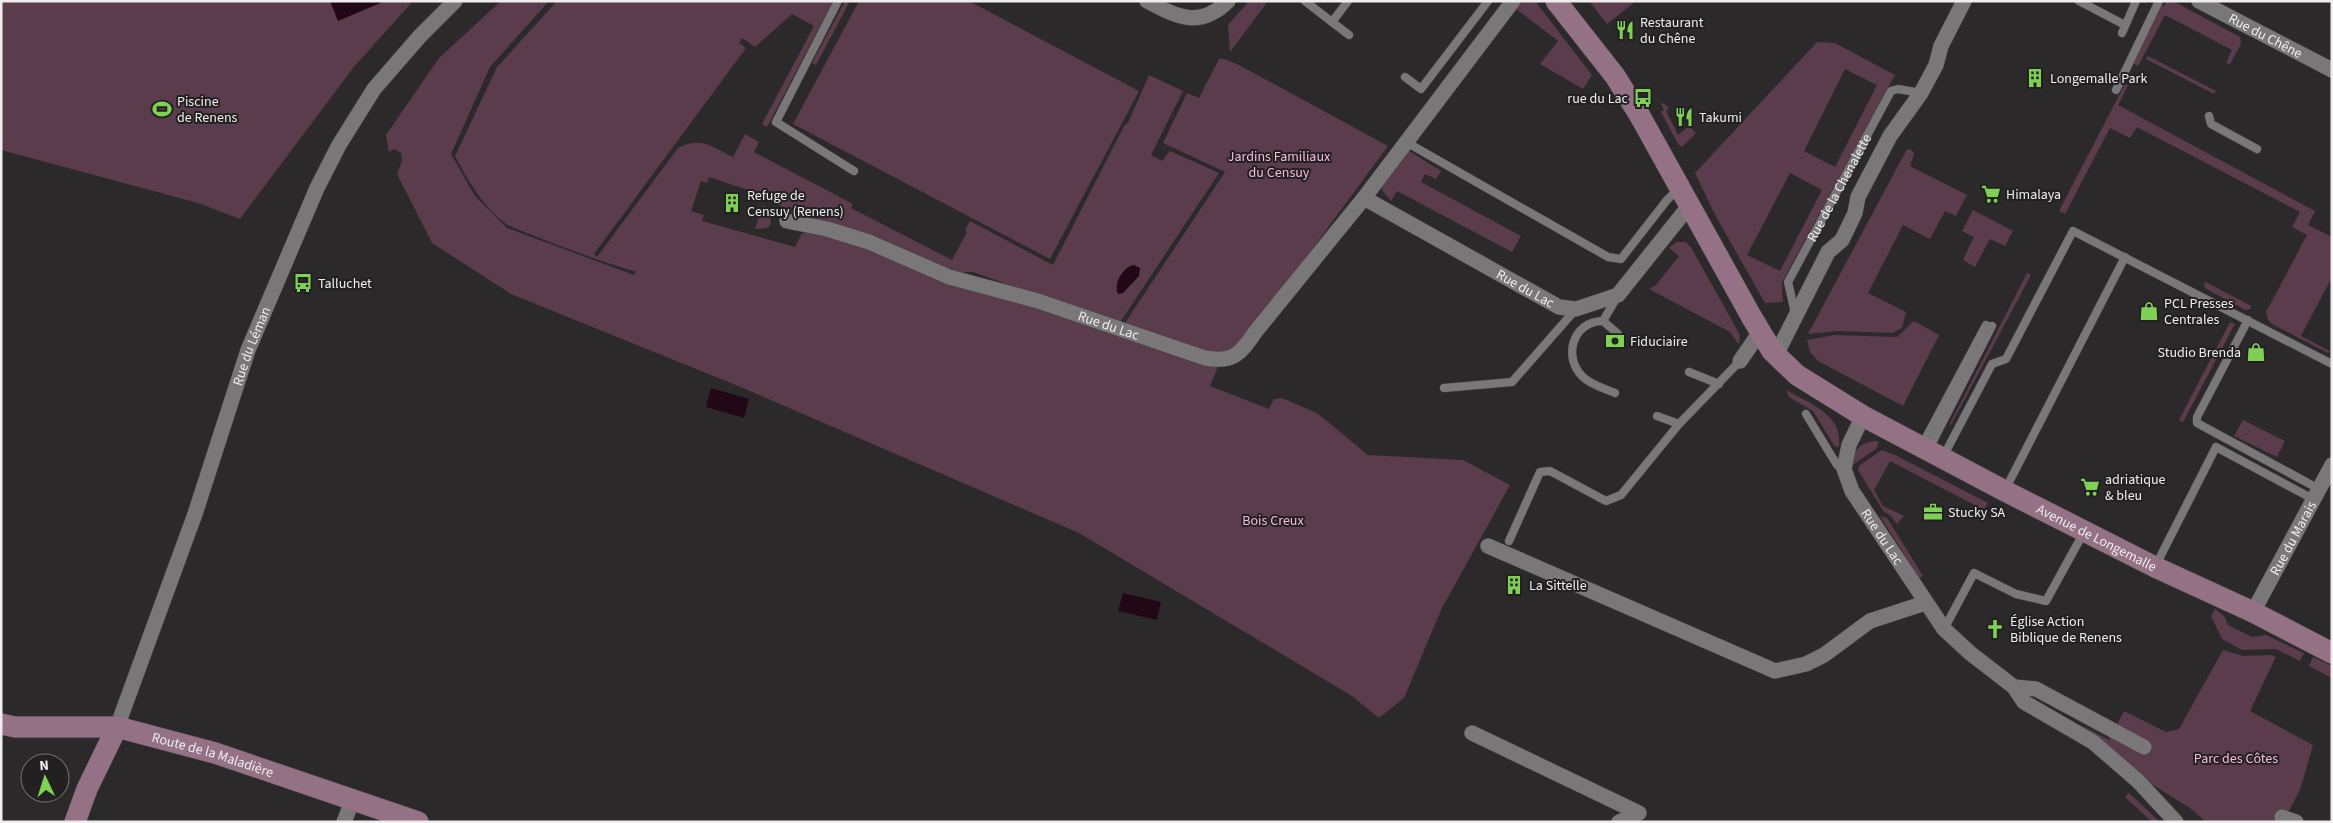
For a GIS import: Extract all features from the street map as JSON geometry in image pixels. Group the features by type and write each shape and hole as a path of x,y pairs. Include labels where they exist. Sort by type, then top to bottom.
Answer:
{"street":[{"name":"Rue du Léman","path":"117,727 195,514 248,350 317,188 339,145 374,89 420,36 455,1"},
{"path":"1147,1 1182,17 1202,17 1215,14 1228,1"},
{"name":"Rue du Lac","path":"787,221 836,232 869,242 949,278 1038,302 1205,358 1222,361 1232,358 1244,349 1256,331 1364,198 1513,1"},
{"path":"1556,1 1615,76 1640,116 1760,332 1774,353 1797,375 1863,416 1849,445 1844,469"},
{"name":"Rue de la Chenalette","path":"1774,353 1828,252 1842,240 1856,214 1858,197 1890,136 1921,94 1936,64 1941,46 1964,1"},
{"name":"Rue du Chêne","path":"2199,1 2332,70"},
{"path":"1576,309 1618,295 1684,197"},
{"name":"Rue du Lac","path":"1364,198 1559,308 1576,309"},
{"path":"1740,361 1760,332"},
{"path":"1740,361 1774,353"},
{"name":"Avenue de Longemalle","path":"1863,416 2004,492 2155,567 2252,612 2332,653"},
{"name":"Rue du Marais","path":"2252,612 2332,465"},
{"name":"Rue du Lac","path":"1844,469 1852,491 1944,629 1970,654 2014,687 2024,702 2093,742 2138,781 2176,822"},
{"path":"1488,546 1738,657 1775,671 1793,668 1828,652 1870,621 1926,603"},
{"path":"2014,687 2036,689 2144,747"},
{"name":"Route de la Maladière","path":"1,724 15,727 117,727 215,753 418,822"},
{"path":"75,822 87,789 117,727"},
{"path":"1472,732 1639,813 1619,822"},
{"path":"344,822 353,799"}],"lane":[{"path":"838,1 776,122 854,171"},
{"path":"1305,1 1349,35"},
{"path":"1332,22 1348,1"},
{"path":"1405,77 1421,89 1488,1"},
{"path":"2079,1 2123,29 2136,1"},
{"path":"2116,90 2159,1"},
{"name":"Rue de la Chenalette","path":"1795,315 1788,282 1891,91 1898,89 1921,94"},
{"path":"2209,116 2212,124 2257,149"},
{"path":"1406,142 1608,258 1622,259 1667,200 1684,197"},
{"path":"1930,452 1992,364 2006,359 2073,231 2332,364"},
{"path":"2004,492 2125,257"},
{"path":"1603,321 1618,295"},
{"path":"1444,388 1512,382 1576,309"},
{"path":"2248,320 2197,417 2196,423 2316,494"},
{"path":"1615,393 1584,378 1574,365 1572,349 1575,339 1584,325 1592,321 1603,321 1618,334"},
{"path":"1930,452 1990,325"},
{"path":"1509,541 1540,472 1550,471 1606,501 1621,495 1679,424 1740,361"},
{"path":"1689,372 1719,384"},
{"path":"1806,414 1837,465 1844,469"},
{"path":"1657,416 1679,424"},
{"path":"2155,567 2216,447 2316,494"},
{"path":"1944,629 1974,573 2016,594 2046,601 2084,532"}],"green space":[{"name":"Piscine de Renens","path":"1,1 413,1 353,68 240,219 198,203 1,150"},
{"name":"Bois Creux","path":"501,1 549,1 490,67 451,154 475,196 507,228 634,275 636,271 628,270 571,250 506,224 483,202 455,156 497,67 557,1 833,1 767,127 762,124 814,26 792,14 755,47 742,38 739,43 746,48 594,254 597,257 678,148 693,143 700,143 733,157 745,134 759,142 754,152 853,204 851,208 952,260 967,232 965,230 970,221 1053,265 1124,126 1128,123 1149,75 1183,91 1151,155 1162,161 1170,151 1219,173 1119,324 973,272 950,273 843,228 794,214 763,195 709,177 707,183 701,181 691,211 704,215 702,221 795,247 802,233 810,231 822,233 1012,300 1218,367 1210,386 1269,409 1274,399 1282,398 1317,413 1368,455 1463,460 1510,485 1441,610 1404,698 1379,718 1352,696 1079,533 743,388 511,294 432,243 397,174 402,161 401,153 394,149 389,152 386,135 439,58"},
{"path":"845,1 850,1 816,65 812,63"},
{"path":"859,1 969,1 1139,91 1050,259 793,124"},
{"path":"1249,1 1268,1 1230,52 1228,25"},
{"path":"1522,1 1535,1 1592,75 1583,89 1540,64 1558,41 1516,9"},
{"path":"1589,1 1636,1 1607,24"},
{"path":"2167,1 2173,1 2240,37 2241,44 2230,64 2226,63 2232,50 2165,15 2138,66 2132,63 2162,5 2164,6"},
{"path":"1817,42 1835,43 1895,75 1782,282 1783,302 1765,303 1714,213 1695,173","holes":["1845,69 1877,85 1835,167 1804,151","1790,173 1822,190 1780,271 1747,255"]},
{"path":"2148,56 2216,91 2214,94 2146,59"},
{"name":"Jardins Familiaux du Censuy","path":"1219,59 1239,65 1388,146 1288,282 1235,348 1222,356 1123,326 1225,172 1163,143 1187,93 1199,98"},
{"path":"2125,84 2128,85 2118,105 2315,211 2308,225 2332,237 2332,277 2301,336 2330,351 2328,353 2272,324 2268,320 2266,312 2307,235 2292,227 2300,212 2137,127 2130,138 2110,128 2065,214 2059,211"},
{"path":"1663,103 1669,108 1666,111 1678,135 1689,126 1696,133 1682,147 1678,144 1661,112 1664,110 1661,104"},
{"path":"1406,149 1441,171 1436,179 1425,174 1421,182 1521,236 1512,252 1397,191 1391,201 1382,190 1381,184"},
{"path":"1907,149 1912,150 1914,154 1910,166 1967,195 1956,216 1945,211 1930,239 1903,225 1868,293 1906,312 1902,328 1892,333 1838,331 1808,334"},
{"path":"763,205 768,209 771,223 768,228 755,229"},
{"path":"1973,210 2013,231 2005,246 1990,239 1975,267 1963,260 1974,237 1962,231"},
{"path":"1677,242 1686,242 1692,249 1740,335 1739,345 1730,332 1649,289 1656,285 1679,256 1669,248"},
{"path":"2027,273 2031,275 1951,425 1949,425"},
{"path":"2204,281 2251,306 2250,309 2245,310 2205,288"},
{"path":"1914,321 1939,335 1903,406 1818,361 1810,352 1807,340 1834,335 1897,337"},
{"path":"2230,322 2235,324 2183,422 2179,420"},
{"path":"1786,390 1814,405 1830,418 1836,426 1839,435 1839,446 1835,447 1813,411 1789,397"},
{"path":"2243,420 2285,441 2277,457 2234,436"},
{"path":"1879,442 1876,449 1851,466 1858,448 1864,443"},
{"path":"1882,450 1988,503 1984,510 1890,461 1874,490 1883,506 1904,516 1897,524 1890,515 1884,512 1858,470 1860,465"},
{"path":"1880,516 1887,518 1923,576 1919,578"},
{"path":"2215,609 2224,616 2228,625 2252,637 2266,635 2304,653 2300,661 2276,649 2242,650 2222,639 2211,616"},
{"name":"Parc des Côtes","path":"2223,650 2243,656 2270,655 2276,657 2250,711 2313,745 2301,787 2290,809 2278,822 2206,822 2190,808 2153,785 2081,725 2109,740 2124,711 2166,732 2179,729"},
{"path":"2313,657 2332,666 2332,678 2309,666"},
{"path":"2129,793 2160,822 2152,822 2125,797"}],"shaded area":[{"path":"330,1 385,1 338,21"},
{"path":"1134,265 1140,268 1139,276 1123,293 1118,294 1117,285 1120,276 1126,269"},
{"path":"711,388 749,399 744,418 706,407"},
{"path":"1123,593 1161,602 1157,620 1118,611"}],"place":[{"name":"Restaurant du Chêne","path":"1625,30"},
{"name":"Longemalle Park","path":"2035,78"},
{"name":"rue du Lac","path":"1643,98"},
{"name":"Piscine de Renens","path":"162,109"},
{"name":"Takumi","path":"1684,117"},
{"name":"Himalaya","path":"1991,194"},
{"name":"Refuge de Censuy (Renens)","path":"732,203"},
{"name":"Talluchet","path":"303,283"},
{"name":"PCL Presses Centrales","path":"2149,311"},
{"name":"Fiduciaire","path":"1615,341"},
{"name":"Studio Brenda","path":"2256,352"},
{"name":"adriatique & bleu","path":"2090,487"},
{"name":"Stucky SA","path":"1933,512"},
{"name":"La Sittelle","path":"1514,585"},
{"name":"Église Action Biblique de Renens","path":"1995,629"}]}
